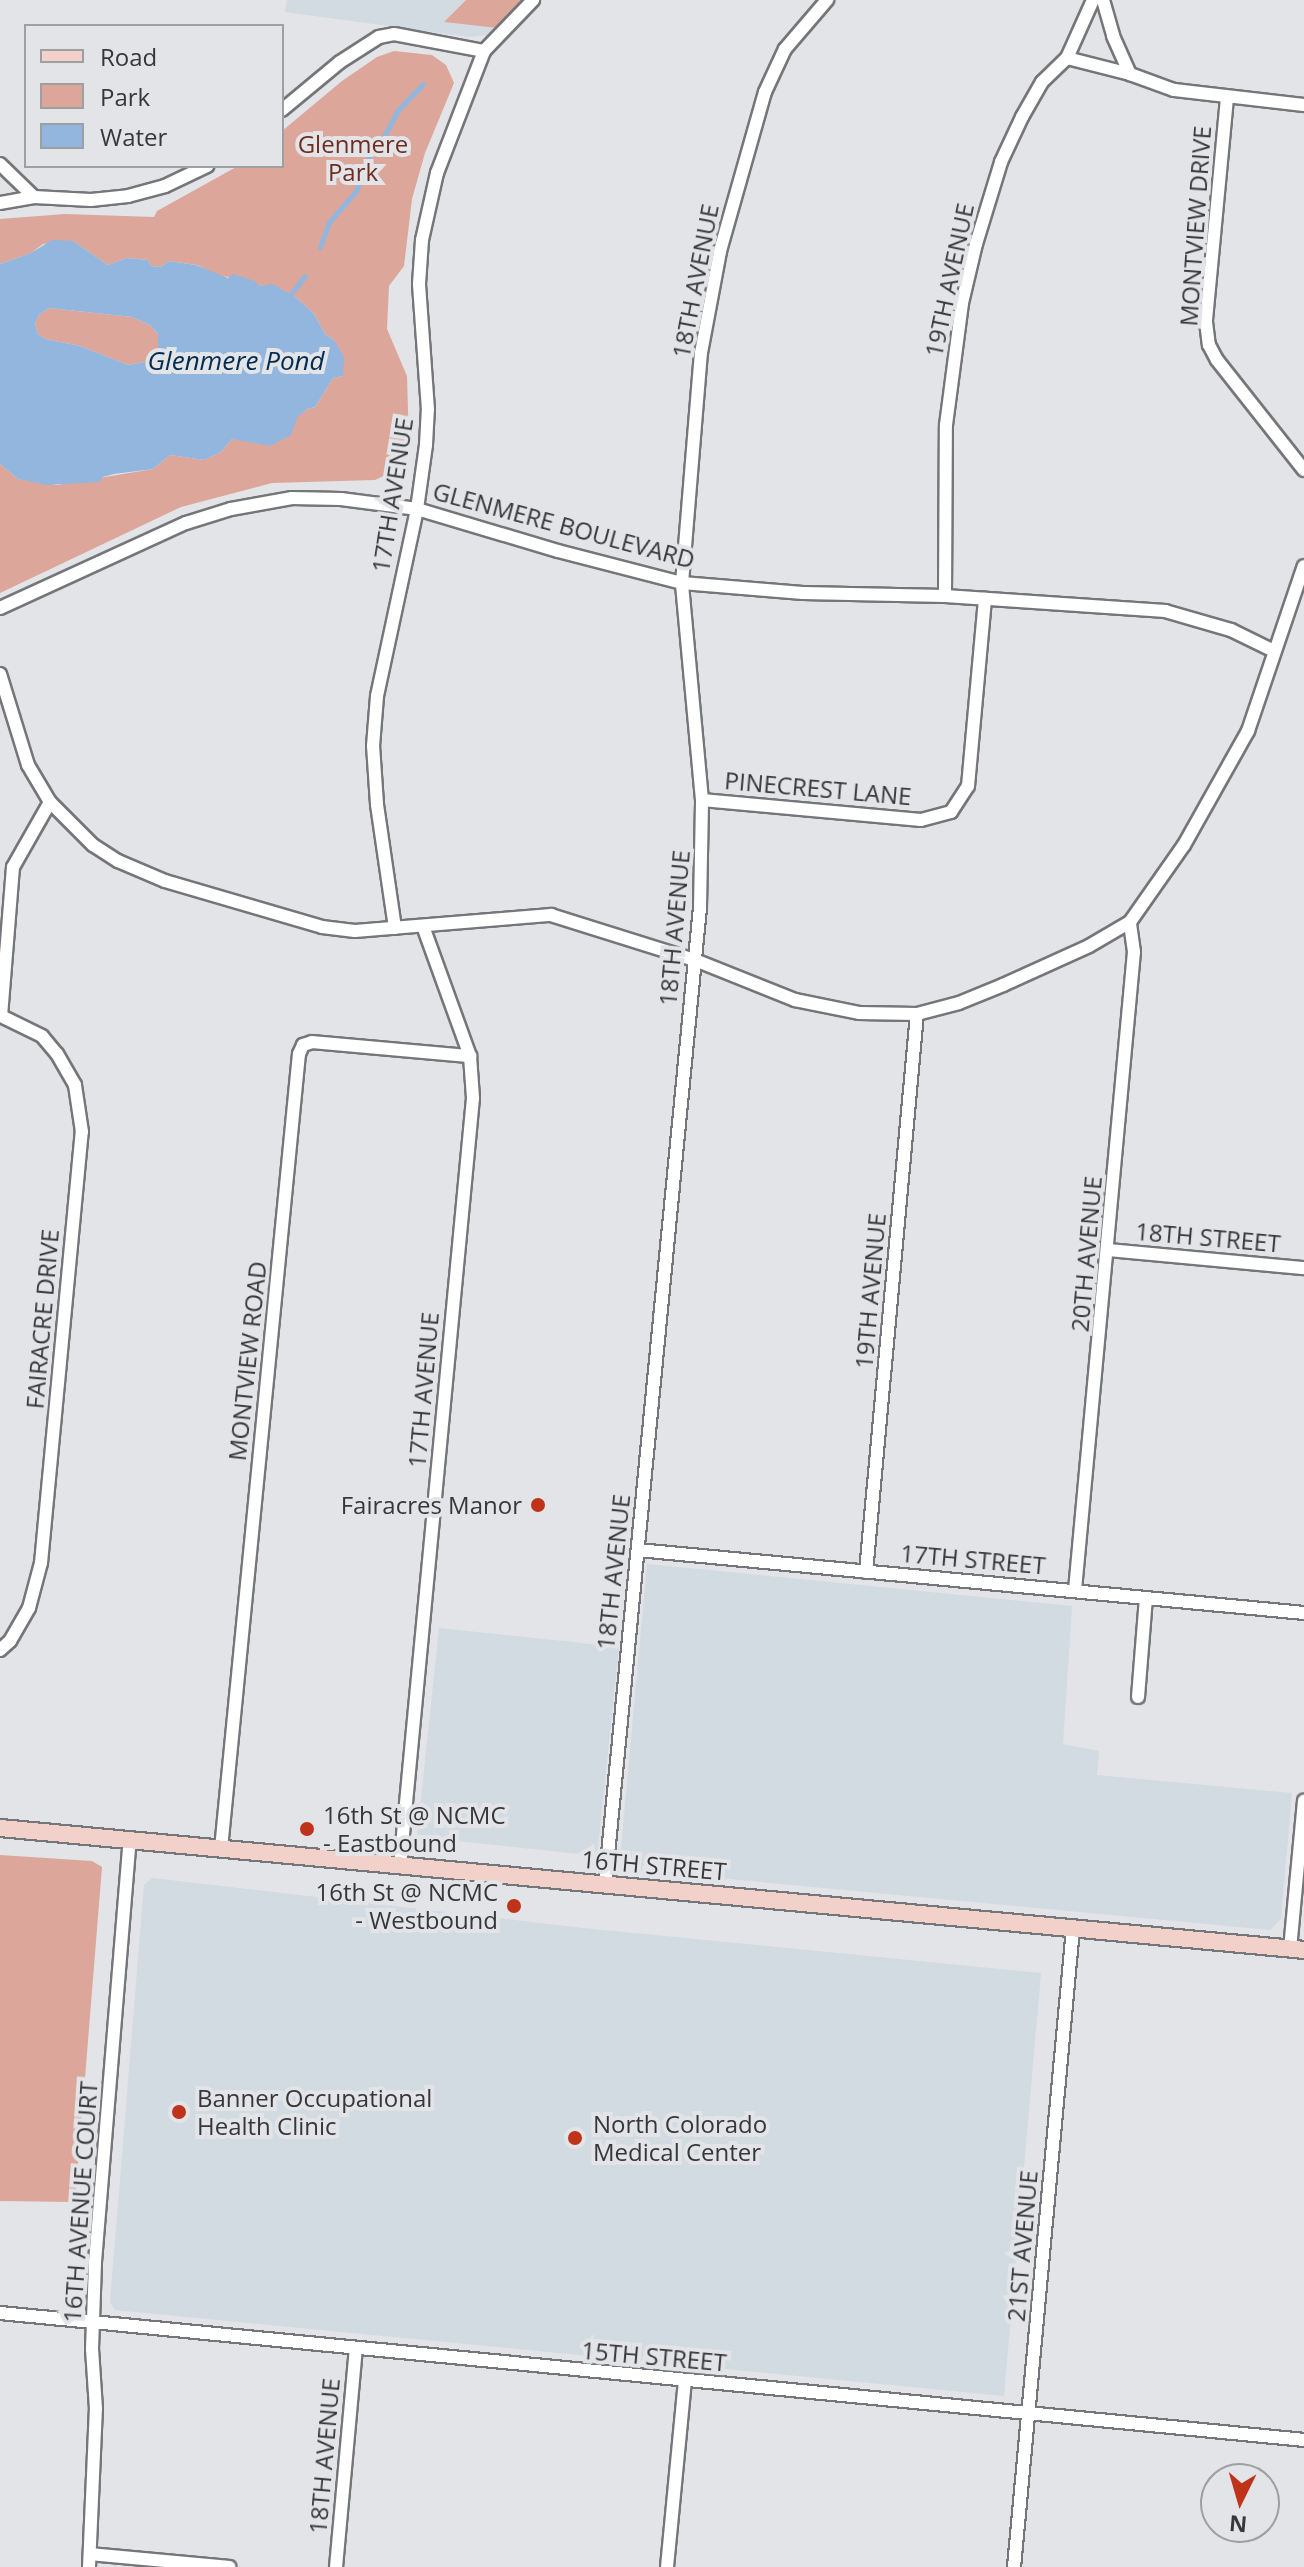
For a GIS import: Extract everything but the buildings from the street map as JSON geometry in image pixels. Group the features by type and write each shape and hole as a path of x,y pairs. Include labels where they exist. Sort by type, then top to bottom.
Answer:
{"main road":[{"name":"16TH STREET","path":"0,1828 1297,1949"}],"street":[{"name":"17TH AVENUE","path":"395,928 377,804 373,746 377,696 417,509 428,410 419,284 422,240 437,173 484,51 533,0"},
{"name":"18TH AVENUE","path":"605,1885 700,907 702,800 682,583 687,490 701,353 720,251 765,92 785,49 827,0"},
{"name":"19TH AVENUE","path":"945,596 946,425 958,329 972,259 1001,162 1022,117 1042,82 1067,58 1093,0"},
{"path":"1103,0 1113,36 1130,74"},
{"path":"284,108 340,62 379,37 394,34 484,51"},
{"path":"1067,58 1130,74 1174,90 1304,105"},
{"name":"MONTVIEW DRIVE","path":"1227,98 1206,322 1209,345 1217,360 1304,470"},
{"path":"0,164 34,197"},
{"path":"0,203 34,197 91,200 128,196 165,186 203,168"},
{"name":"GLENMERE BOULEVARD","path":"0,608 186,523 231,509 292,498 341,499 417,509 558,551 682,583 803,593 945,596 1165,611 1231,630 1274,651"},
{"path":"0,674 28,765 50,802 93,845 165,881 341,931 551,915 695,960 783,996 836,1010 917,1014 959,1003 1003,985 1089,946 1130,922 1184,845 1248,731 1304,566"},
{"name":"PINECREST LANE","path":"702,800 921,820 951,812 968,786 985,599"},
{"path":"1,1016 13,867 50,802"},
{"name":"20TH AVENUE","path":"1075,1590 1109,1250 1134,952 1130,922"},
{"name":"17TH AVENUE","path":"400,1866 473,1098 470,1056 423,926"},
{"name":"19TH AVENUE","path":"866,1572 917,1014"},
{"name":"FAIRACRE DRIVE","path":"0,1650 10,1641 29,1608 41,1563 82,1132 75,1085 57,1054 42,1036 1,1016"},
{"name":"MONTVIEW ROAD","path":"221,1849 299,1054 303,1045 312,1042 470,1056"},
{"name":"18TH STREET","path":"1109,1250 1304,1268"},
{"name":"17TH STREET","path":"638,1550 1304,1613"},
{"path":"1138,1697 1146,1598"},
{"path":"1297,1949 1304,1801"},
{"name":"16TH AVENUE COURT","path":"90,2560 96,2409 93,2322 130,1840"},
{"name":"21ST AVENUE","path":"1014,2567 1073,1928"},
{"name":"15TH STREET","path":"0,2313 1304,2440"},
{"name":"18TH AVENUE","path":"336,2567 356,2349"},
{"path":"667,2567 685,2381"},
{"path":"90,2560 229,2567"}],"shaded area":[{"path":"287,0 466,0 444,22 497,28 487,35 470,37 285,12"},
{"path":"647,1564 1072,1606 1063,1744 1099,1751 1097,1775 1292,1793 1281,1919 1270,1930 633,1870 620,1859"},
{"path":"439,1628 619,1647 597,1856 417,1837"},
{"name":"North Colorado Medical Center","path":"152,1878 583,1928 1041,1973 1004,2396 115,2310 110,2302 144,1885"}],"green space":[{"path":"466,0 526,0 497,28 444,22"},
{"name":"Glenmere Park","path":"394,51 432,55 446,65 454,83 425,153 412,199 404,266 389,286 387,329 407,376 409,445 404,459 392,472 375,480 272,483 181,507 0,593 0,464 18,479 57,485 153,469 170,455 204,460 221,452 232,439 247,440 315,407 333,378 343,376 334,340 325,334 314,314 298,299 273,285 259,286 240,278 219,276 197,265 169,261 161,267 151,266 148,260 127,258 108,265 73,241 43,244 31,253 0,264 0,219 65,214 154,217 157,211 234,168 284,168 284,129 342,81 377,57"},
{"path":"49,308 132,317 150,325 158,334 158,354 150,361 128,365 80,346 45,339 38,334 35,324 39,315"},
{"path":"0,1855 92,1861 102,1867 75,2202 0,2201"}],"water":[{"name":"Glenmere Pond","path":"52,240 73,241 108,265 127,258 148,260 151,266 161,267 169,261 196,265 228,278 233,274 255,281 259,286 273,284 298,299 314,314 325,334 334,340 344,357 343,376 333,378 315,407 307,409 297,418 291,435 270,446 232,439 221,452 204,460 170,455 153,469 114,474 103,477 99,482 47,485 18,479 0,464 0,264 31,253","holes":["49,308 132,317 150,325 158,334 158,354 150,361 128,365 80,346 45,339 38,334 35,324 39,315"]}],"waterway":[{"path":"320,247 329,222 356,191 373,147 381,142 398,110 423,84"},
{"path":"290,295 305,276"}],"place":[{"name":"Fairacres Manor","path":"538,1505"},
{"name":"16th St @ NCMC - Eastbound","path":"307,1829"},
{"name":"16th St @ NCMC - Westbound","path":"514,1906"},
{"name":"Banner Occupational Health Clinic","path":"179,2112"},
{"name":"North Colorado Medical Center","path":"575,2138"}]}
